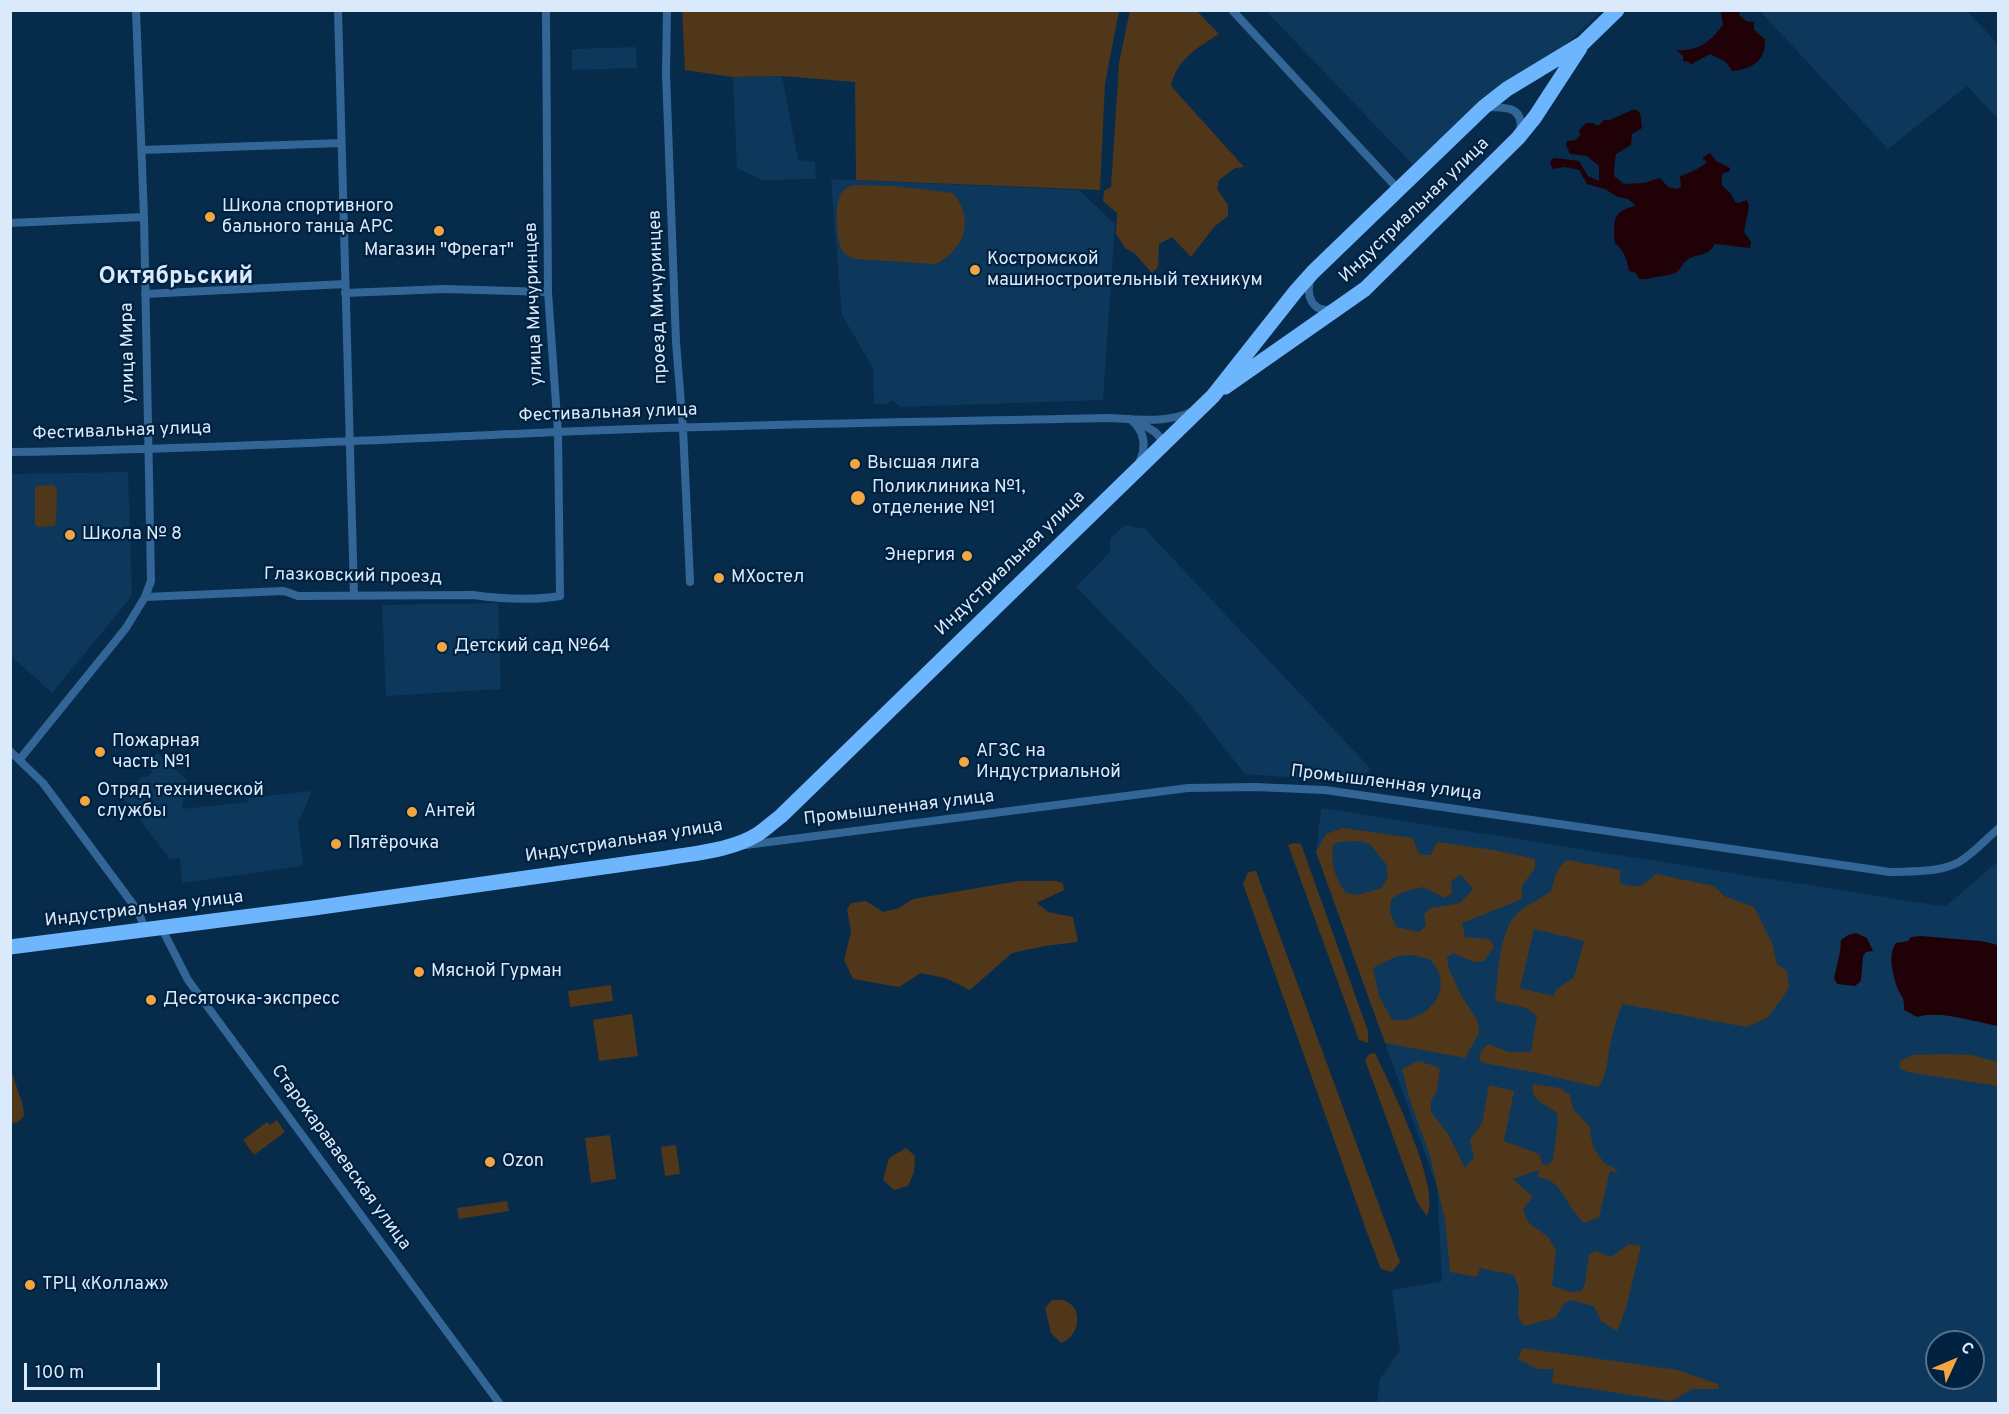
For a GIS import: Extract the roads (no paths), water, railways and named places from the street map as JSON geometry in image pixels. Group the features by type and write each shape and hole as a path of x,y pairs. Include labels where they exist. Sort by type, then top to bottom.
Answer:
{"highway":[{"name":"Индустриальная улица","path":"1208,400 1365,289 1518,138 1535,117 1583,43 1617,10"},
{"name":"Индустриальная улица","path":"10,947 314,908 667,858 743,842 757,835 781,816 1208,400 1313,272 1398,189 1484,107 1507,89 1583,43"}],"street":[{"name":"улица Мира","path":"20,759 126,628 152,581 144,218 136,10"},
{"path":"338,10 354,596"},
{"name":"улица Мичуринцев","path":"546,10 548,292 558,432 560,596"},
{"name":"проезд Мичуринцев","path":"667,10 666,73 676,342 683,428 690,582"},
{"path":"1232,10 1398,189"},
{"path":"1484,107 1508,108 1516,112 1522,121 1518,138"},
{"path":"142,150 341,143"},
{"path":"10,222 144,218"},
{"path":"1313,272 1308,286 1309,298 1325,311 1341,308"},
{"path":"145,294 345,289 548,292"},
{"name":"Фестивальная улица","path":"10,452 148,450 683,428 1130,418 1150,420 1186,414 1208,400"},
{"path":"1130,418 1155,432 1164,442"},
{"path":"1130,418 1138,425 1145,445 1135,470"},
{"name":"Глазковский проезд","path":"145,597 284,591 298,596 473,595 541,599 560,596"},
{"path":"10,751 43,783 138,911 145,929"},
{"name":"Промышленная улица","path":"719,848 1210,787 1325,790 1890,872 1922,871 1959,862 1998,829"},
{"name":"Старокараваевская улица","path":"161,927 188,980 500,1404"}],"place":[{"name":"Школа спортивного бального танца АРС","path":"210,217"},
{"name":"Магазин \"Фрегат\"","path":"439,231"},
{"name":"Костромской машиностроительный техникум","path":"975,270"},
{"name":"Высшая лига","path":"855,464"},
{"name":"Поликлиника №1, отделение №1","path":"858,498"},
{"name":"Школа № 8","path":"70,535"},
{"name":"Энергия","path":"967,556"},
{"name":"МХостел","path":"719,578"},
{"name":"Детский сад №64","path":"442,647"},
{"name":"Пожарная часть №1","path":"100,752"},
{"name":"АГЗС на Индустриальной","path":"964,762"},
{"name":"Отряд технической службы","path":"85,801"},
{"name":"Антей","path":"412,812"},
{"name":"Пятёрочка","path":"336,844"},
{"name":"Мясной Гурман","path":"419,972"},
{"name":"Десяточка-экспресс","path":"151,1000"},
{"name":"Ozon","path":"490,1162"},
{"name":"ТРЦ «Коллаж»","path":"30,1285"}],"district":[{"name":"Октябрьский","path":"176,278"}]}
